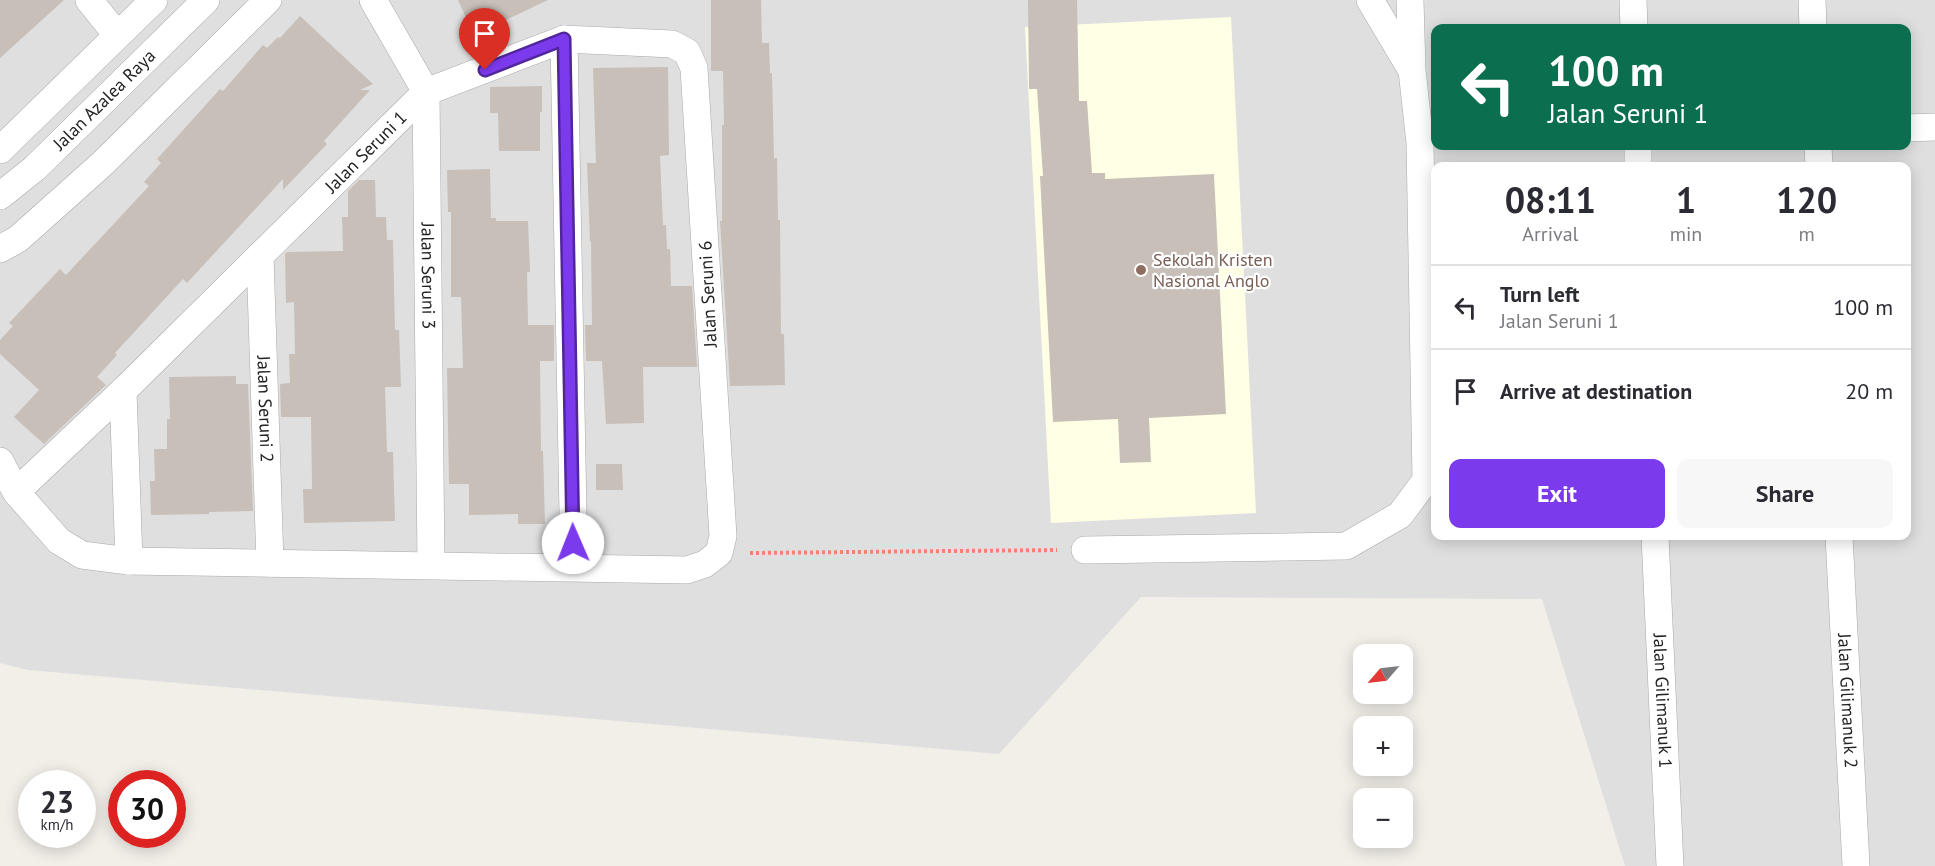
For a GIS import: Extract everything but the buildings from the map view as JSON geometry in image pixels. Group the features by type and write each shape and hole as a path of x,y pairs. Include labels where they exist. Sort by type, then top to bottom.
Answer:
{"street":[{"path":"89,0 117,35"},
{"name":"Jalan Azalea Raya","path":"0,150 154,0"},
{"name":"Jalan Azalea Raya","path":"0,196 35,168 206,0"},
{"path":"0,249 18,238 102,164 268,0"},
{"name":"Jalan Seruni 3","path":"373,0 426,92 431,565"},
{"path":"1370,0 1412,70"},
{"path":"1085,550 1346,546 1400,515 1426,480 1428,143 1396,0"},
{"path":"1410,0 1412,70"},
{"path":"1633,0 1634,24"},
{"path":"1812,0 1813,24"},
{"path":"564,39 574,567"},
{"name":"Jalan Seruni 1","path":"16,492 123,392 426,92 564,39 672,45"},
{"name":"Jalan Seruni 6","path":"672,45 687,52 694,68 723,536 719,553"},
{"path":"1911,128 1935,127"},
{"name":"Jalan Seruni 2","path":"260,256 270,563"},
{"path":"123,392 129,561"},
{"path":"0,461 16,492 59,541 82,555 129,561 687,570 705,564 719,553"},
{"name":"Jalan Gilimanuk 1","path":"1655,540 1670,866"},
{"name":"Jalan Gilimanuk 2","path":"1839,540 1856,866"}],"path":[{"path":"719,553 1085,550"}],"shaded area":[{"path":"0,0 1935,0 1935,866 1625,866 1542,599 1141,597 999,754 28,670 0,663"},
{"name":"Sekolah Kristen Nasional Anglo","path":"1231,17 1256,513 1051,523 1025,27"}],"place":[{"name":"Sekolah Kristen Nasional Anglo","path":"1141,270"}],"route":[{"path":"485,70 564,39 573,543"}]}
